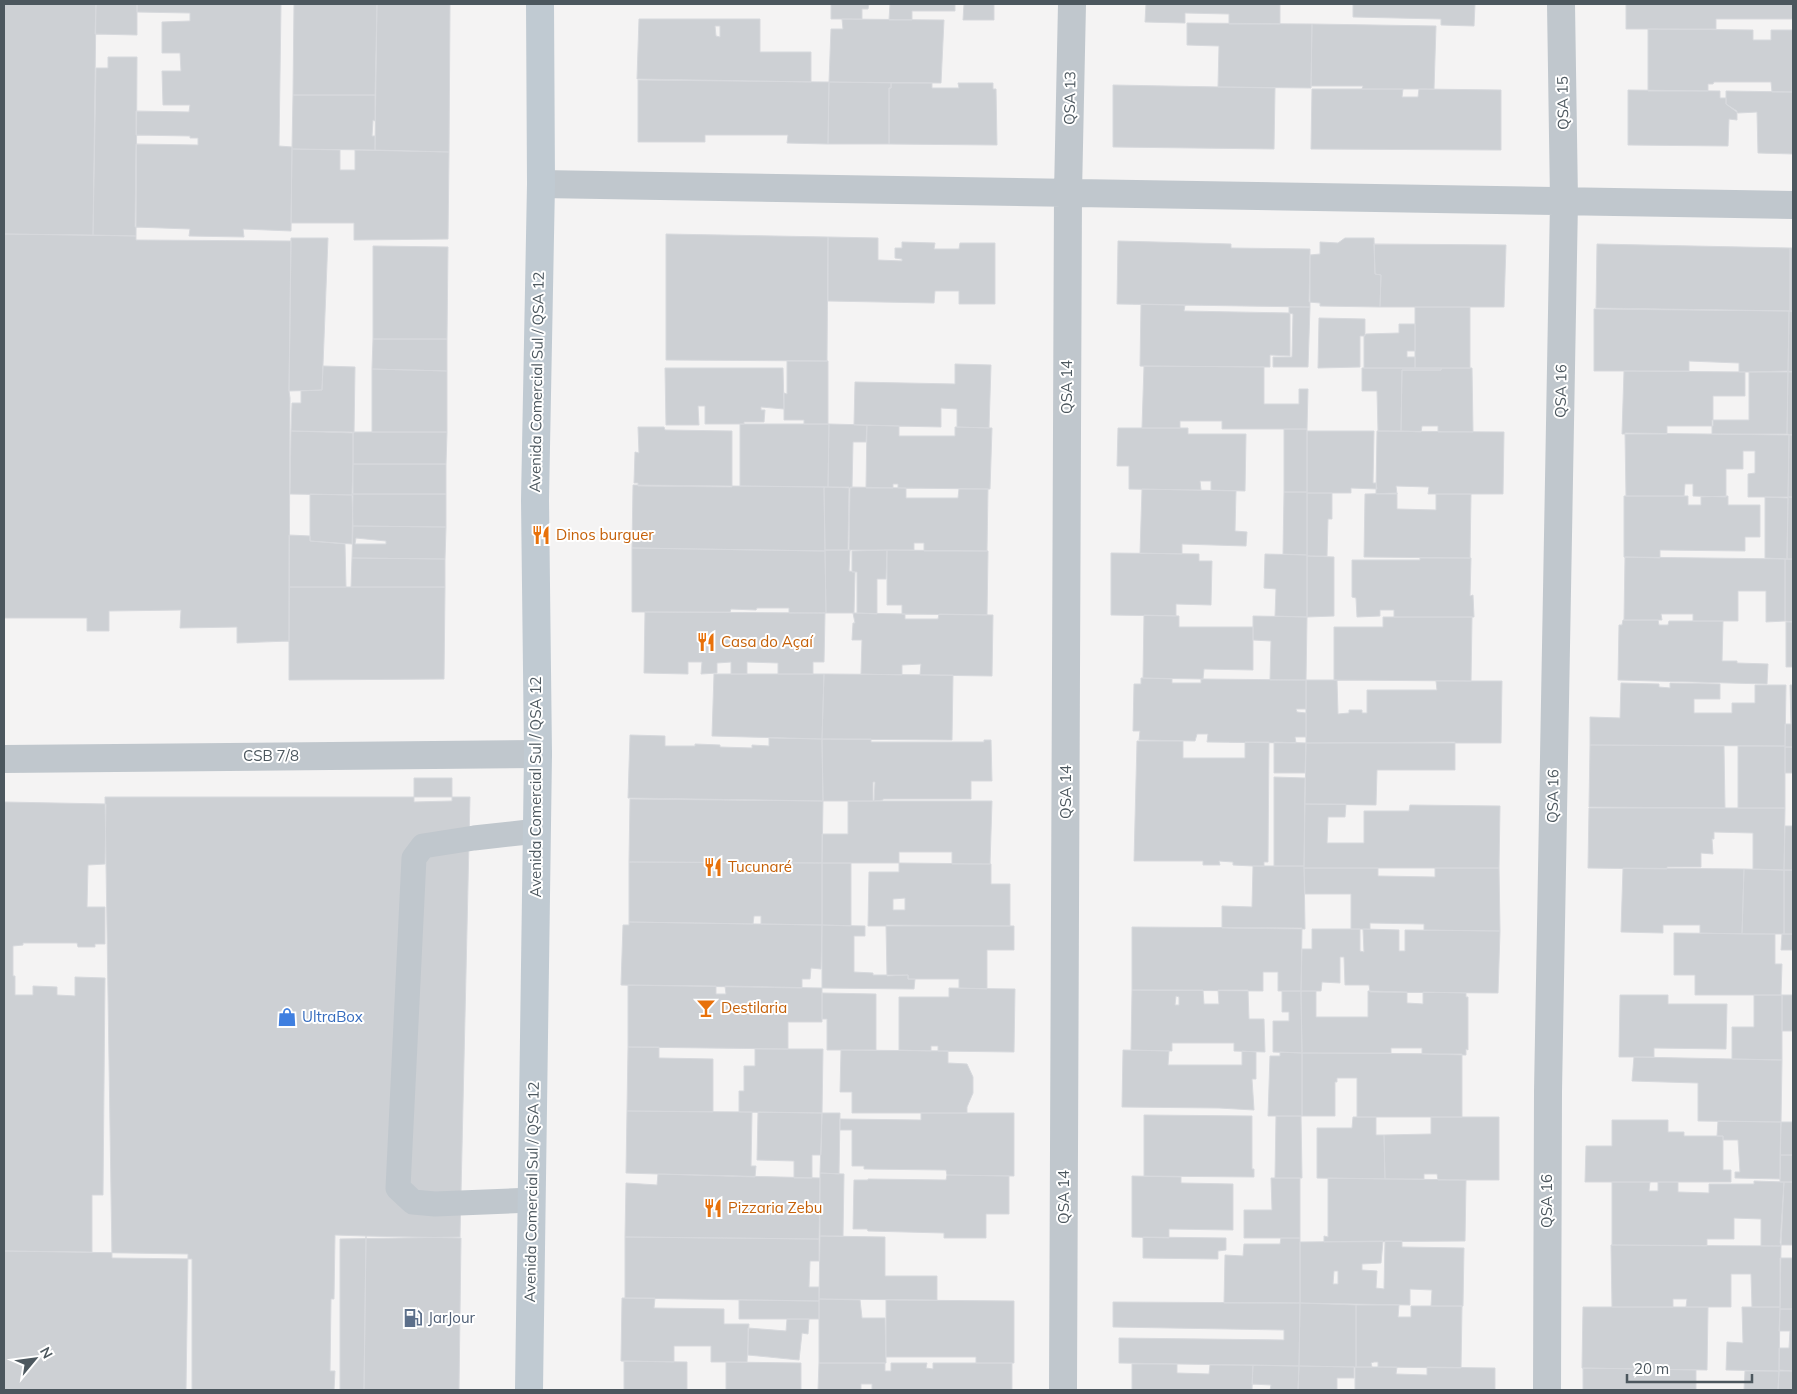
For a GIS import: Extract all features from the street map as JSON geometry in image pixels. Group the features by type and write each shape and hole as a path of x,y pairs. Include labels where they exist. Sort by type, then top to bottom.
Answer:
{"main road":[{"name":"Avenida Comercial Sul / QSA 12","path":"529,1390 538,754 535,500 541,184 540,4"}],"street":[{"name":"QSA 13","path":"1068,193 1072,4"},
{"name":"QSA 15","path":"1561,4 1564,201"},
{"path":"541,184 1793,205"},
{"name":"QSA 14","path":"1063,1390 1068,193"},
{"name":"QSA 16","path":"1547,1390 1548,1092 1564,201"},
{"name":"CSB 7/8","path":"4,758 538,754"}],"lane":[{"path":"532,1200 435,1204 412,1202 398,1188 414,858 423,846 537,831"}],"building":[{"path":"4,4 96,4 93,235 4,234"},
{"path":"96,4 137,4 137,35 95,34"},
{"path":"137,4 281,4 279,146 292,147 291,231 243,229 244,237 189,236 190,229 135,227 136,144 198,145 198,138 190,138 190,136 136,135 136,111 189,112 190,105 163,105 162,71 181,71 180,53 162,53 162,22 190,21 190,13 137,12"},
{"path":"294,4 377,4 375,95 293,95"},
{"path":"377,4 450,4 449,152 375,150"},
{"path":"831,4 869,4 868,9 862,9 862,19 831,19"},
{"path":"890,4 955,4 955,11 912,11 912,20 889,20"},
{"path":"964,4 994,4 994,20 963,20"},
{"path":"1146,4 1280,4 1280,24 1229,24 1229,14 1185,13 1185,23 1145,22"},
{"path":"1353,4 1475,4 1474,26 1441,25 1441,19 1353,17"},
{"path":"1626,4 1793,4 1793,19 1716,19 1716,29 1626,29"},
{"path":"639,19 760,19 760,52 811,52 811,82 637,79","holes":["715,26 720,26 720,37 716,36"]},
{"path":"842,19 944,20 941,83 829,82 831,29 843,29"},
{"path":"1187,23 1312,24 1311,88 1218,87 1219,46 1187,45"},
{"path":"1312,24 1436,26 1434,89 1362,89 1363,86 1311,86"},
{"path":"1648,29 1753,30 1753,40 1771,40 1771,30 1793,30 1792,92 1772,92 1771,82 1714,82 1713,84 1708,84 1708,91 1648,91"},
{"path":"108,57 137,57 136,236 93,235 96,68 108,68"},
{"path":"638,80 829,82 828,144 787,143 788,135 705,135 705,142 638,142"},
{"path":"829,82 891,83 891,88 889,88 889,144 828,144"},
{"path":"891,83 932,83 932,88 959,88 958,83 993,83 993,89 996,89 997,145 889,144 889,88 891,88"},
{"path":"1113,85 1275,88 1274,149 1113,147"},
{"path":"1312,89 1403,89 1402,97 1418,97 1419,89 1501,90 1501,150 1311,149"},
{"path":"1628,90 1720,91 1720,98 1726,98 1726,104 1737,111 1737,120 1729,119 1728,146 1628,145"},
{"path":"1726,91 1793,92 1793,154 1758,153 1757,112 1738,113 1726,104"},
{"path":"293,95 375,95 375,121 373,120 372,136 375,136 375,150 292,149"},
{"path":"292,149 340,150 340,170 355,170 355,150 449,152 448,239 354,240 354,223 291,223"},
{"path":"4,234 136,236 136,240 291,241 289,641 237,643 237,627 180,628 181,610 109,611 109,631 87,631 87,618 4,618"},
{"path":"666,234 828,237 827,361 666,360"},
{"path":"828,237 878,238 878,260 902,261 902,259 895,258 895,248 902,248 902,242 935,243 934,249 959,249 960,243 995,243 995,304 959,304 959,291 935,291 934,303 828,301"},
{"path":"291,238 328,238 322,390 289,391"},
{"path":"1345,238 1374,238 1375,274 1381,275 1380,307 1320,306 1320,303 1309,302 1310,255 1320,254 1320,242 1338,243"},
{"path":"1118,241 1231,244 1231,248 1310,249 1310,307 1117,304"},
{"path":"1374,244 1506,245 1504,307 1380,307 1381,275 1375,274"},
{"path":"1597,244 1790,248 1790,311 1596,308"},
{"path":"373,246 448,247 447,339 373,339"},
{"path":"1790,248 1793,248 1793,311 1790,311"},
{"path":"1141,304 1185,305 1184,311 1290,313 1290,356 1270,355 1270,367 1140,366"},
{"path":"1289,307 1310,307 1308,367 1273,367 1273,357 1292,357 1293,314 1289,313"},
{"path":"1415,307 1470,307 1470,368 1415,368"},
{"path":"1594,309 1789,311 1788,372 1739,372 1739,363 1689,361 1689,371 1594,371"},
{"path":"1789,311 1793,311 1793,372 1788,372"},
{"path":"1319,318 1365,319 1365,336 1360,336 1360,367 1318,368"},
{"path":"1399,324 1415,324 1415,351 1407,351 1407,357 1415,357 1415,368 1364,368 1364,336 1366,334 1399,333"},
{"path":"373,339 447,339 447,371 372,369"},
{"path":"787,361 828,361 828,424 804,424 804,420 784,420 784,393 787,394"},
{"path":"955,364 991,365 989,428 957,427 957,409 941,408 941,427 854,425 855,382 955,384"},
{"path":"323,366 355,367 354,433 291,431 292,403 301,403 301,391 322,390"},
{"path":"1144,366 1264,367 1264,404 1299,404 1299,389 1308,389 1307,429 1222,429 1222,421 1180,421 1180,428 1142,428"},
{"path":"665,368 783,368 784,409 761,407 761,410 765,410 764,422 705,424 705,406 698,406 699,425 666,425"},
{"path":"1362,368 1441,368 1441,370 1402,370 1401,431 1378,431 1377,391 1362,391"},
{"path":"1441,368 1472,368 1473,432 1438,432 1438,426 1422,426 1421,432 1401,431 1402,370 1441,370"},
{"path":"372,369 447,371 447,432 372,432"},
{"path":"1624,371 1745,372 1745,396 1713,396 1713,426 1667,426 1667,434 1622,434"},
{"path":"1788,371 1787,434 1712,434 1712,420 1749,420 1749,372"},
{"path":"1788,371 1793,372 1793,435 1787,434"},
{"path":"740,424 829,424 828,487 740,486"},
{"path":"829,424 867,425 866,442 853,442 852,488 828,487"},
{"path":"867,425 899,426 899,436 955,436 955,427 992,428 990,489 898,488 898,484 893,484 893,488 866,488"},
{"path":"638,427 664,427 665,430 732,431 732,487 638,486 638,483 634,483 635,452 639,453"},
{"path":"1118,428 1188,428 1188,434 1246,434 1245,491 1211,490 1211,481 1200,481 1201,490 1129,489 1129,466 1117,466"},
{"path":"1284,429 1307,429 1307,492 1284,492"},
{"path":"291,431 353,432 353,495 290,494"},
{"path":"1307,431 1374,431 1373,483 1376,483 1377,489 1351,488 1351,493 1307,493"},
{"path":"1377,431 1504,432 1503,494 1428,494 1429,487 1396,486 1397,494 1376,494"},
{"path":"353,432 447,432 446,464 353,464"},
{"path":"1625,433 1789,435 1788,497 1748,497 1748,474 1755,473 1755,451 1743,451 1743,469 1726,469 1726,497 1693,496 1693,484 1685,484 1684,496 1626,496"},
{"path":"1789,435 1793,435 1793,497 1788,497"},
{"path":"353,464 446,464 446,494 352,494"},
{"path":"633,485 824,487 825,551 632,548"},
{"path":"824,487 849,487 848,550 825,550"},
{"path":"850,487 906,488 906,498 958,498 959,489 988,489 987,551 924,551 924,543 914,543 914,550 849,550"},
{"path":"1142,489 1236,491 1235,531 1247,532 1246,546 1182,544 1182,554 1140,553"},
{"path":"1284,492 1307,492 1307,555 1283,554"},
{"path":"1307,493 1332,493 1332,519 1328,519 1327,556 1307,556"},
{"path":"1397,493 1397,509 1436,510 1436,494 1471,494 1470,558 1364,557 1365,494"},
{"path":"310,494 353,495 352,544 310,541"},
{"path":"352,494 446,494 446,527 353,526"},
{"path":"1624,496 1688,496 1688,505 1701,505 1701,497 1728,496 1728,505 1760,505 1760,537 1745,537 1745,551 1660,550 1660,558 1624,557"},
{"path":"1765,497 1788,498 1787,559 1765,558"},
{"path":"1788,497 1793,497 1793,559 1787,559"},
{"path":"353,526 446,527 445,559 352,558","holes":["356,538 386,541 386,544 355,544"]},
{"path":"289,535 310,536 310,541 345,544 346,587 289,587"},
{"path":"632,548 825,551 826,613 789,613 789,608 731,609 730,612 632,612"},
{"path":"825,550 850,550 849,571 855,572 854,613 826,613"},
{"path":"887,550 988,551 987,615 902,614 902,605 887,605"},
{"path":"887,550 886,579 877,579 877,614 857,613 857,572 852,572 852,551"},
{"path":"1111,553 1199,554 1199,561 1212,561 1211,605 1176,604 1176,616 1111,615"},
{"path":"1265,554 1307,555 1307,617 1275,616 1276,589 1264,588"},
{"path":"1307,556 1334,557 1334,616 1307,617"},
{"path":"1625,557 1785,559 1785,621 1766,622 1766,591 1738,591 1738,621 1693,621 1693,614 1661,614 1662,620 1624,620"},
{"path":"352,558 445,559 445,587 351,587"},
{"path":"1420,558 1471,558 1470,596 1473,595 1474,617 1394,617 1394,610 1380,610 1380,616 1357,617 1356,598 1352,597 1352,560 1420,560"},
{"path":"1785,559 1793,559 1793,622 1785,621"},
{"path":"289,587 445,587 444,679 289,680"},
{"path":"645,612 825,613 824,662 813,662 813,674 778,674 778,663 747,662 747,674 731,674 731,662 717,663 717,673 701,674 702,662 688,662 688,674 644,673"},
{"path":"853,613 905,614 905,619 938,619 939,614 993,615 992,676 920,675 921,664 902,665 902,675 861,674 862,640 852,640 853,623 855,623"},
{"path":"1144,615 1179,616 1179,627 1253,627 1253,670 1204,669 1203,679 1143,678"},
{"path":"1253,616 1307,617 1306,680 1270,680 1271,641 1253,640"},
{"path":"1383,617 1472,617 1471,681 1334,680 1334,627 1383,627"},
{"path":"1623,620 1658,620 1659,625 1668,625 1669,621 1723,621 1722,661 1768,664 1767,684 1618,680 1619,625 1622,625"},
{"path":"1786,622 1793,622 1793,667 1786,667"},
{"path":"714,674 824,674 822,739 712,736"},
{"path":"824,674 953,675 952,740 822,739"},
{"path":"1141,678 1172,679 1172,683 1201,683 1201,679 1306,680 1306,709 1296,709 1297,712 1306,713 1306,737 1295,737 1296,743 1207,742 1208,734 1197,734 1195,741 1139,740 1140,731 1133,731 1134,684 1141,684"},
{"path":"1306,680 1337,680 1338,714 1349,713 1349,710 1362,710 1362,713 1367,713 1367,690 1437,690 1436,681 1502,681 1501,743 1306,743"},
{"path":"1621,683 1659,684 1659,687 1670,688 1670,683 1720,684 1720,699 1694,699 1694,713 1732,713 1732,703 1755,703 1755,685 1786,685 1785,746 1590,745 1590,717 1620,718"},
{"path":"1790,685 1793,685 1793,747 1785,747 1785,724 1791,724"},
{"path":"630,735 665,736 665,746 695,746 695,744 752,748 752,745 769,746 769,738 822,739 823,801 628,798"},
{"path":"822,739 871,739 871,742 984,742 984,740 991,740 992,781 971,781 971,799 883,799 874,801 875,782 873,782 873,801 823,801"},
{"path":"1137,741 1183,741 1183,758 1245,758 1245,742 1269,742 1268,862 1264,862 1264,866 1253,866 1233,865 1233,862 1219,861 1220,865 1203,865 1203,861 1134,861"},
{"path":"1274,742 1306,743 1305,773 1274,773"},
{"path":"1455,742 1455,770 1377,770 1376,805 1305,804 1306,743"},
{"path":"1590,745 1724,746 1725,808 1589,807"},
{"path":"1738,746 1785,746 1785,808 1738,808"},
{"path":"1785,747 1793,747 1793,773 1785,773"},
{"path":"1274,777 1305,778 1304,866 1274,866"},
{"path":"414,778 452,778 452,801 414,802"},
{"name":"UltraBox","path":"105,797 470,797 460,1237 340,1239 340,1390 192,1390 192,1259 112,1258"},
{"path":"630,799 823,801 822,863 629,862"},
{"path":"848,801 992,801 990,864 952,864 952,852 899,852 899,863 822,863 822,834 848,834"},
{"path":"4,802 106,804 105,864 88,865 87,907 105,907 105,944 95,944 95,947 78,947 77,943 23,943 23,945 13,946 15,995 33,995 33,986 57,987 57,995 75,996 75,977 105,978 103,1195 92,1195 92,1252 4,1251"},
{"path":"1305,804 1346,804 1345,817 1328,817 1327,843 1364,843 1364,811 1409,811 1410,805 1500,806 1499,868 1304,868"},
{"path":"1589,808 1785,808 1784,870 1753,869 1753,833 1714,832 1714,839 1712,839 1713,854 1701,853 1701,867 1667,867 1667,869 1588,868"},
{"path":"1785,826 1793,826 1793,870 1784,870"},
{"path":"629,862 822,863 822,925 761,924 761,916 754,916 753,924 629,922"},
{"path":"822,863 851,863 851,926 822,925"},
{"path":"899,863 991,864 991,884 1010,884 1010,926 868,926 869,872 899,872","holes":["905,898 905,910 893,910 893,899"]},
{"path":"1253,866 1304,866 1305,929 1222,928 1222,906 1252,907"},
{"path":"1304,868 1378,868 1378,876 1435,877 1435,868 1499,868 1500,931 1424,930 1424,924 1370,923 1370,929 1351,929 1351,894 1305,894"},
{"path":"1623,868 1744,869 1742,934 1700,933 1700,925 1663,925 1663,933 1621,932"},
{"path":"1744,869 1784,870 1784,934 1742,934"},
{"path":"1784,870 1793,870 1793,934 1784,934"},
{"path":"629,922 822,925 821,969 811,968 810,979 802,979 802,988 621,985 623,925 629,925"},
{"path":"822,925 865,926 865,936 854,936 854,972 873,973 873,975 908,975 908,979 915,979 914,989 822,988"},
{"path":"886,925 1014,926 1014,950 987,950 987,989 959,988 959,979 908,979 908,975 887,976"},
{"path":"1132,927 1302,928 1301,991 1278,991 1278,972 1263,972 1263,991 1132,990"},
{"path":"1312,929 1360,929 1360,951 1364,952 1363,929 1399,930 1399,951 1405,951 1405,930 1500,931 1498,993 1370,992 1369,985 1345,985 1344,957 1340,957 1340,983 1322,982 1321,991 1301,991 1302,949 1312,949"},
{"path":"1674,933 1775,934 1775,964 1782,964 1781,995 1695,995 1695,975 1674,975"},
{"path":"1782,934 1793,934 1793,950 1781,950"},
{"path":"628,985 716,986 716,994 726,994 725,986 822,988 822,1022 788,1022 788,1049 628,1047"},
{"path":"949,988 1015,989 1014,1052 938,1051 938,1046 931,1046 931,1051 899,1050 899,997 949,997"},
{"path":"1132,990 1203,990 1204,1004 1219,1004 1218,990 1248,990 1249,1019 1264,1019 1265,1052 1234,1051 1234,1043 1172,1043 1172,1051 1131,1050","holes":["1176,996 1179,997 1179,1005 1175,1005"]},
{"path":"1282,991 1301,991 1302,1053 1273,1052 1273,1021 1289,1021 1289,1012 1282,1012"},
{"path":"1301,991 1316,991 1316,1017 1368,1017 1368,991 1407,992 1407,1003 1423,1004 1423,992 1466,993 1466,997 1468,997 1468,1050 1466,1049 1466,1055 1422,1054 1422,1048 1391,1048 1391,1053 1302,1053"},
{"path":"822,993 876,994 876,1050 827,1050 827,1019 822,1019"},
{"path":"1620,995 1668,995 1668,1004 1727,1004 1726,1049 1654,1048 1654,1057 1619,1057"},
{"path":"1754,995 1782,995 1782,1060 1732,1059 1732,1027 1754,1027"},
{"path":"1782,995 1793,995 1793,1031 1782,1031"},
{"path":"628,1047 659,1047 659,1058 713,1059 713,1112 627,1111"},
{"path":"755,1049 823,1049 822,1113 739,1112 739,1091 744,1091 744,1066 755,1066"},
{"path":"841,1050 948,1051 948,1063 967,1064 973,1077 973,1093 967,1107 967,1113 852,1113 852,1092 840,1092"},
{"path":"1123,1050 1169,1051 1168,1065 1242,1065 1242,1051 1256,1052 1256,1079 1252,1079 1254,1110 1122,1107"},
{"path":"1280,1052 1302,1053 1302,1116 1268,1116 1270,1056 1280,1056"},
{"path":"1302,1053 1462,1054 1462,1117 1357,1117 1357,1078 1337,1078 1337,1082 1335,1082 1335,1116 1302,1116"},
{"path":"1634,1057 1782,1060 1781,1122 1698,1121 1698,1083 1632,1081"},
{"path":"627,1111 752,1112 751,1166 756,1166 755,1177 626,1173"},
{"path":"758,1112 822,1113 821,1155 812,1155 812,1178 794,1178 794,1161 757,1160"},
{"path":"822,1113 840,1113 839,1174 820,1173"},
{"path":"921,1113 1014,1113 1014,1176 947,1175 946,1170 864,1169 864,1166 852,1166 852,1130 840,1130 840,1119 921,1120"},
{"path":"1144,1115 1252,1116 1252,1169 1254,1169 1254,1177 1144,1176"},
{"path":"1276,1116 1301,1116 1302,1178 1275,1178"},
{"path":"1353,1117 1376,1117 1376,1135 1384,1135 1385,1179 1317,1178 1317,1128 1352,1128"},
{"path":"1431,1117 1499,1117 1499,1180 1438,1180 1437,1174 1424,1174 1424,1179 1385,1179 1384,1135 1431,1134"},
{"path":"1612,1120 1668,1120 1668,1132 1684,1132 1684,1136 1723,1136 1723,1170 1731,1170 1731,1182 1585,1182 1586,1146 1612,1146"},
{"path":"1718,1121 1781,1122 1780,1179 1735,1178 1735,1172 1740,1172 1738,1140 1723,1140 1723,1136 1717,1136"},
{"path":"1781,1122 1793,1122 1793,1155 1780,1155"},
{"path":"1780,1155 1793,1155 1793,1182 1780,1182"},
{"path":"820,1173 844,1174 843,1236 820,1236"},
{"path":"658,1174 820,1178 819,1239 625,1237 626,1183 657,1185"},
{"path":"947,1175 1009,1176 1009,1214 986,1214 986,1238 944,1238 944,1233 853,1229 854,1180 946,1180"},
{"path":"1132,1176 1181,1177 1181,1183 1233,1184 1233,1230 1169,1229 1169,1238 1132,1237"},
{"path":"1271,1178 1300,1178 1300,1238 1244,1238 1244,1210 1272,1210"},
{"path":"1328,1178 1466,1180 1465,1241 1324,1242 1324,1236 1328,1237"},
{"path":"1754,1181 1784,1182 1781,1246 1761,1246 1761,1219 1734,1218 1734,1239 1707,1239 1707,1246 1612,1245 1612,1182 1650,1182 1649,1191 1658,1191 1658,1182 1678,1182 1678,1192 1709,1193 1709,1184 1754,1184"},
{"path":"1784,1182 1793,1182 1793,1245 1781,1245 1780,1243"},
{"path":"335,1235 366,1236 364,1390 334,1390 335,1371 330,1371 331,1299 334,1299"},
{"name":"JarJour","path":"366,1236 461,1238 459,1390 364,1390"},
{"path":"820,1236 885,1237 885,1276 937,1276 937,1300 819,1299"},
{"path":"625,1237 819,1239 819,1261 810,1261 809,1287 819,1287 819,1301 625,1298"},
{"path":"1143,1237 1226,1238 1226,1250 1218,1251 1218,1259 1143,1258"},
{"path":"1281,1238 1300,1238 1300,1303 1224,1303 1225,1255 1243,1256 1244,1244 1280,1244"},
{"path":"1383,1241 1381,1263 1362,1264 1362,1270 1377,1271 1376,1288 1384,1289 1385,1241 1402,1241 1402,1247 1464,1248 1463,1306 1431,1306 1432,1290 1410,1289 1410,1305 1300,1303 1300,1242","holes":["1334,1271 1338,1271 1338,1284 1333,1284"]},
{"path":"1611,1245 1781,1246 1780,1307 1752,1307 1751,1274 1731,1274 1731,1307 1686,1307 1687,1299 1673,1299 1673,1307 1612,1307"},
{"path":"4,1251 188,1254 186,1390 4,1390"},
{"path":"1780,1258 1793,1258 1793,1309 1780,1309"},
{"path":"622,1298 655,1298 654,1308 724,1309 724,1324 749,1324 747,1362 711,1362 711,1346 674,1346 674,1362 621,1361"},
{"path":"819,1299 860,1300 862,1318 885,1318 886,1363 819,1363"},
{"path":"739,1300 819,1301 819,1319 739,1319"},
{"path":"886,1300 1014,1301 1014,1363 976,1363 976,1357 886,1357"},
{"path":"1113,1302 1300,1303 1299,1366 1119,1363 1119,1338 1284,1340 1284,1330 1113,1327"},
{"path":"1300,1303 1356,1305 1356,1367 1299,1366"},
{"path":"1356,1305 1399,1305 1398,1317 1411,1317 1411,1306 1462,1306 1461,1368 1378,1367 1378,1362 1371,1363 1372,1367 1356,1367"},
{"path":"1583,1307 1708,1307 1707,1370 1582,1368"},
{"path":"1742,1307 1780,1307 1779,1371 1726,1370 1727,1342 1743,1343"},
{"path":"1780,1309 1793,1309 1793,1371 1779,1370 1779,1348 1789,1348 1790,1331 1779,1331"},
{"path":"787,1319 809,1319 808,1334 802,1333 799,1360 748,1355 748,1328 786,1331"},
{"path":"624,1361 687,1362 687,1390 624,1390"},
{"path":"726,1362 801,1363 801,1390 726,1390"},
{"path":"819,1363 885,1363 885,1371 891,1371 891,1363 927,1363 926,1368 933,1369 933,1363 1012,1363 1012,1390 872,1390 872,1384 861,1384 861,1390 818,1390"},
{"path":"1132,1364 1177,1364 1177,1373 1209,1374 1210,1365 1253,1365 1252,1390 1132,1390"},
{"path":"1253,1365 1299,1366 1298,1390 1270,1390 1271,1385 1252,1384"},
{"path":"1299,1366 1354,1367 1354,1378 1337,1378 1337,1390 1298,1390"},
{"path":"1355,1367 1397,1367 1396,1374 1427,1375 1427,1367 1495,1368 1495,1390 1355,1390"},
{"path":"1583,1368 1696,1370 1696,1390 1583,1390"},
{"path":"1745,1371 1779,1371 1778,1390 1744,1390"},
{"path":"1779,1371 1793,1371 1793,1390 1778,1390"}],"place":[{"name":"Dinos burguer","path":"541,535"},
{"name":"Casa do Açaí","path":"706,642"},
{"name":"Tucunaré","path":"713,867"},
{"name":"Destilaria","path":"706,1008"},
{"name":"UltraBox","path":"287,1017"},
{"name":"Pizzaria Zebu","path":"713,1208"},
{"name":"JarJour","path":"413,1318"}]}
